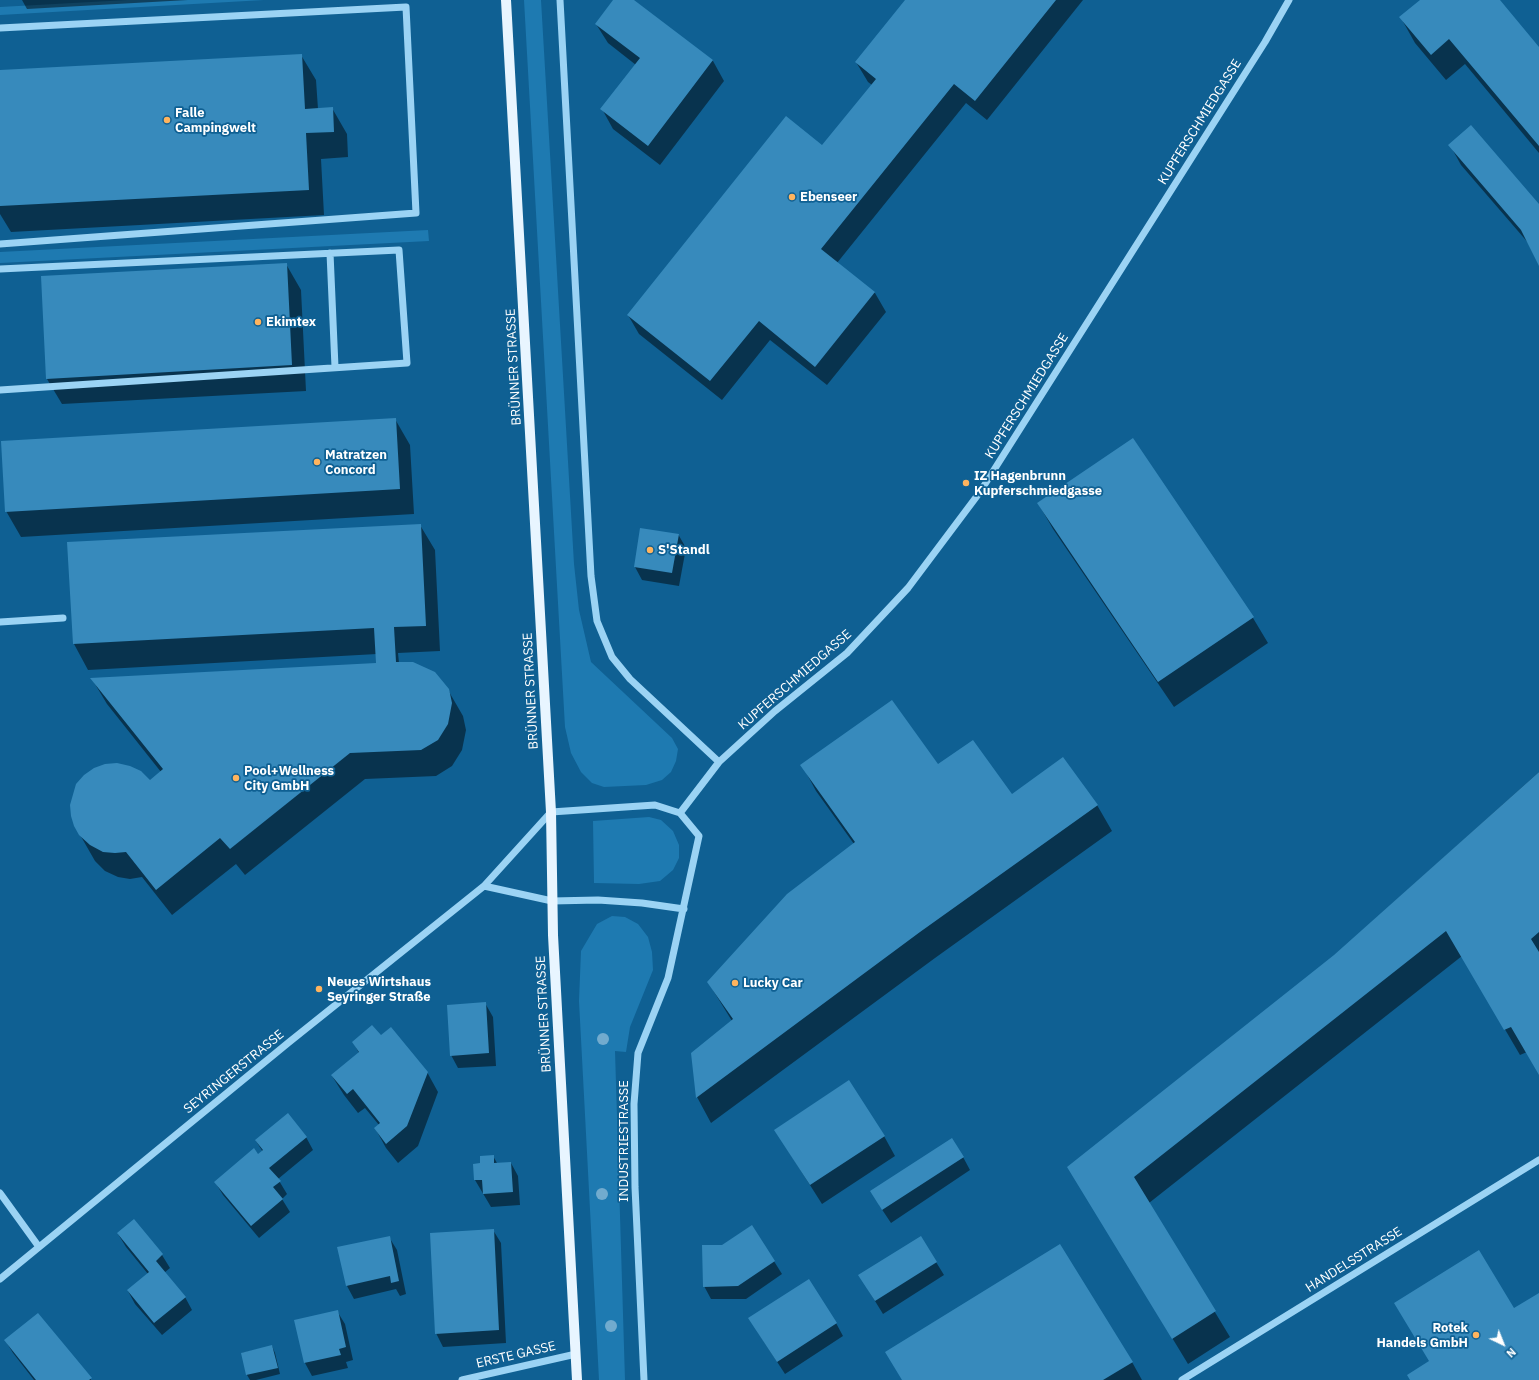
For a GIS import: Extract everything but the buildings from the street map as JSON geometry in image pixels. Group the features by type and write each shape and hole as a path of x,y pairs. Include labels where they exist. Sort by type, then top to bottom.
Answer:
{"main road":[{"name":"BRÜNNER STRASSE","path":"506,0 551,812 552,901 577,1380"}],"street":[{"path":"560,0 591,576 597,621 612,657 630,679 719,762"},
{"name":"KUPFERSCHMIEDGASSE","path":"680,813 719,762 775,711 847,653 908,588 980,492 1261,49 1289,0"},
{"path":"0,28 406,7 416,213 0,244"},
{"path":"0,269 399,250 407,363 0,390"},
{"path":"330,253 334,367"},
{"path":"0,622 63,618"},
{"path":"484,886 552,901 642,903 684,909 699,836 680,813 655,805 551,812"},
{"name":"SEYRINGERSTRASSE","path":"0,1279 484,886 551,812"},
{"name":"INDUSTRIESTRASSE","path":"644,1380 635,1187 634,1104 638,1053 668,978 684,909"},
{"name":"HANDELSSTRASSE","path":"1182,1380 1539,1160"},
{"path":"0,1193 39,1247"},
{"name":"ERSTE GASSE","path":"462,1380 576,1354"}],"shaded area":[{"path":"127,0 264,0 0,15 0,7"},
{"path":"524,0 541,0 574,564 579,610 591,662 672,738 678,749 676,761 671,772 662,780 646,785 604,787 592,783 581,772 571,753 565,727"},
{"path":"428,230 429,241 0,263 0,252"},
{"path":"649,817 661,820 673,831 679,845 679,858 673,870 660,881 639,884 594,883 593,821"},
{"path":"612,916 625,917 638,924 648,937 652,952 653,970 630,1027 626,1052 615,1051 625,1380 599,1380 579,1001 581,951 597,924"}],"place":[{"name":"Falle Campingwelt","path":"167,120"},
{"name":"Ebenseer","path":"792,197"},
{"name":"Ekimtex","path":"258,322"},
{"name":"Matratzen Concord","path":"317,462"},
{"name":"IZ Hagenbrunn Kupferschmiedgasse","path":"966,483"},
{"name":"S'Standl","path":"650,550"},
{"name":"Pool+Wellness City GmbH","path":"236,778"},
{"name":"Lucky Car","path":"735,983"},
{"name":"Neues Wirtshaus Seyringer Straße","path":"319,989"},
{"name":"Rotek Handels GmbH","path":"1476,1335"}]}
